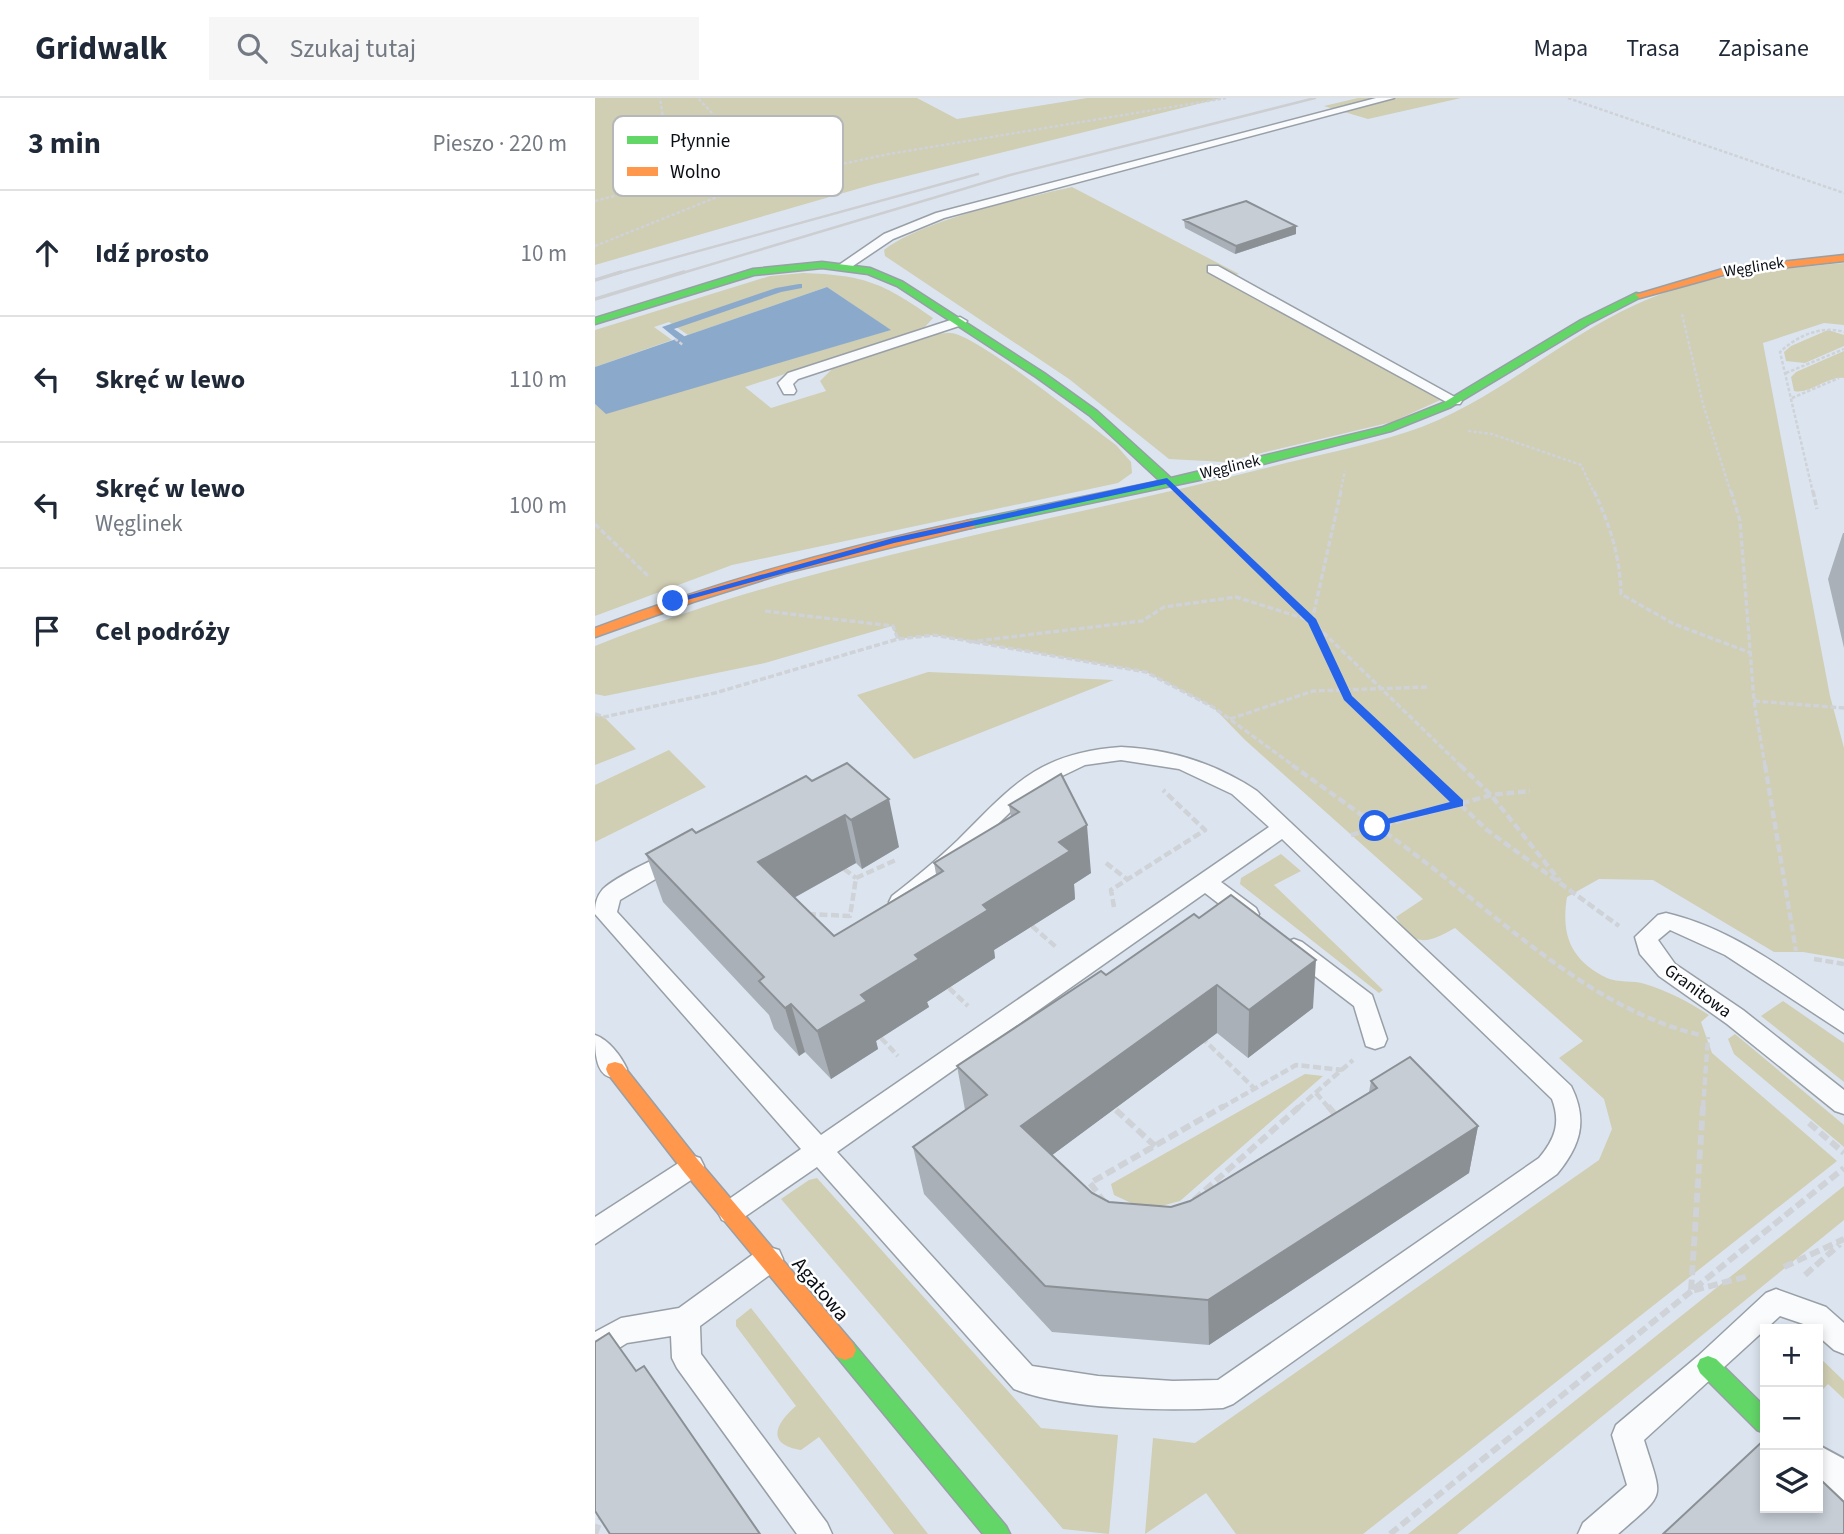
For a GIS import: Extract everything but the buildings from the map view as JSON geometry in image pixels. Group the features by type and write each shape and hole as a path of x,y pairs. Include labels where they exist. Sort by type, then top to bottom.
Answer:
{"street":[{"name":"Węglinek","path":"595,634 673,601 831,557 1167,481 1412,421 1455,401 1612,307 1675,283 1783,262 1844,258"},
{"path":"595,321 753,272 805,265 842,267 889,277 960,321 1093,413 1167,481"},
{"name":"Agatowa","path":"615,1069 691,1166 998,1534"},
{"path":"1708,1366 1760,1417"},
{"path":"1823,1478 1844,1499"}],"lane":[{"path":"842,267 884,237 944,214 1233,135 1389,98"},
{"path":"1213,269 1455,401"},
{"path":"789,391 785,383 793,376 960,321"},
{"path":"704,842 612,894 606,903 606,914 1024,1380 1108,1394 1180,1397 1223,1394 1548,1166 1563,1150 1571,1133 1570,1111 1562,1093 1284,827 1226,779 1197,766 1125,753 1081,758 1059,766 1011,797 963,848 882,917"},
{"path":"730,1212 1284,827"},
{"path":"1205,881 1364,1001 1375,1040"},
{"path":"1648,948 1646,937 1654,928 1666,922 1684,924 1734,951 1844,1024"},
{"name":"Granitowa","path":"1648,948 1667,970 1735,1017 1844,1104"},
{"path":"595,1045 615,1069"},
{"path":"596,1229 691,1166"},
{"path":"595,1349 621,1331 685,1320 769,1259"},
{"path":"1594,1534 1643,1491 1627,1435 1708,1366 1776,1302 1816,1316 1844,1341"},
{"path":"685,1320 687,1358 816,1534"}],"path":[{"path":"660,98 663,116"},
{"path":"698,98 715,116"},
{"path":"843,163 889,153 1226,98"},
{"path":"1567,98 1844,193"},
{"path":"595,201 614,196"},
{"path":"595,246 720,196"},
{"path":"1675,283 1703,404 1740,521 1754,701 1797,956"},
{"path":"1817,509 1780,352 1786,345 1826,328 1844,332"},
{"path":"675,339 683,345"},
{"path":"1786,373 1844,349"},
{"path":"1792,398 1839,378"},
{"path":"1412,421 1492,435 1581,465 1611,527 1620,564 1621,594 1674,624 1751,653"},
{"path":"1352,437 1313,621 1344,689 1357,707 1487,830 1648,948"},
{"path":"1167,481 1491,795 1565,887"},
{"path":"966,642 1142,621 1164,607 1236,597 1313,621"},
{"path":"1230,719 1313,691 1428,687"},
{"path":"1754,701 1844,708"},
{"path":"1115,913 1111,890 1205,830 1125,753"},
{"path":"1352,835 1491,795 1530,791"},
{"path":"856,878 902,857"},
{"path":"1106,863 1128,880"},
{"path":"845,869 856,878"},
{"path":"803,914 850,916 856,878"},
{"path":"1032,926 1060,950 1049,957"},
{"path":"1808,958 1844,964"},
{"path":"949,988 971,1009 961,1016"},
{"path":"1191,1027 1255,1089"},
{"path":"1692,1291 1708,1037"},
{"path":"881,1038 900,1057 910,1051"},
{"path":"1080,1182 1090,1183 1296,1065 1342,1070 1188,1205"},
{"path":"1316,1093 1343,1122"},
{"path":"1116,1110 1155,1146"},
{"path":"1239,1161 1246,1171"},
{"path":"1390,1534 1844,1168"},
{"path":"1090,1183 1106,1204 1116,1208"},
{"path":"1770,1270 1797,1264 1844,1240"},
{"path":"1776,1302 1844,1240"},
{"path":"1692,1291 1757,1274"},
{"path":"595,1534 602,1514"}],"shaded area":[{"path":"595,98 917,98 957,119 1087,98 1222,98 843,193 843,116 613,116 613,196 833,196 595,265"},
{"path":"1358,98 1461,98 1368,119 1324,106"},
{"path":"1072,187 1239,274 1228,276 1447,397 1392,422 1224,462 1169,459 1069,379 885,256 884,250 923,229 1000,204"},
{"path":"1844,263 1844,325 1824,323 1763,343 1830,696 1844,748 1844,959 1803,952 1774,952 1653,880 1599,879 1567,897 1565,910 1567,934 1571,945 1584,963 1607,978 1654,987 1709,1015 1701,1022 1712,1053 1837,1161 1363,1534 1236,1534 1206,1493 1145,1534 1153,1438 1195,1443 1599,1160 1612,1129 1604,1099 1559,1058 1583,1041 1455,928 1429,940 1415,938 1409,934 1396,917 1423,899 1245,740 1213,707 1146,672 934,635 898,639 892,626 765,663 605,696 595,694 595,646 677,616 843,567 1354,447 1407,432 1467,406 1579,335 1637,304 1662,294 1739,275"},
{"path":"803,273 842,276 873,283 900,296 933,318 923,329 745,387 771,408 826,391 820,381 832,369 909,341 951,333 1008,364 1116,445 1131,462 1132,473 1118,483 732,565 595,616 595,404 606,413 890,330 827,287 688,335 669,322 654,327 672,340 595,367 595,330 770,276"},
{"path":"1828,330 1844,335 1844,346 1805,363 1786,361 1784,352 1791,346"},
{"path":"1844,351 1844,378 1800,392 1794,391 1791,377 1796,372"},
{"path":"928,672 1114,680 914,759 857,695"},
{"path":"595,714 604,717 636,749 595,765"},
{"path":"669,750 706,787 595,842 595,785"},
{"path":"1281,854 1301,871 1274,885 1383,990 1379,993 1240,884 1241,878"},
{"path":"1783,1001 1844,1043 1844,1082 1761,1016"},
{"path":"1735,1034 1844,1125 1844,1147 1734,1054 1728,1039"},
{"path":"1305,1074 1323,1076 1180,1201 1146,1210 1114,1195 1111,1184"},
{"path":"817,1178 1041,1428 1118,1435 1109,1534 1063,1529 781,1199 809,1180"},
{"path":"1844,1186 1844,1220 1457,1534 1408,1534"},
{"path":"751,1308 928,1534 894,1534 819,1437 801,1450 789,1447 778,1438 779,1425 796,1406 736,1326 736,1320"},
{"path":"1823,1361 1844,1381 1844,1399 1828,1384 1823,1389"}],"water":[{"path":"827,287 891,330 606,414 595,404 595,367"}],"waterway":[{"path":"668,328 779,290 799,286"},
{"path":"666,327 681,338"}],"railway":[{"path":"679,274 1010,175 1315,98"},
{"path":"615,274 978,174"},
{"path":"595,280 621,272"},
{"path":"595,299 684,272"}],"traffic: fast":[{"path":"595,321 753,272 822,265 870,271 900,284 1040,375 1093,413 1167,481"},
{"path":"971,524 1209,474 1387,429 1447,405 1585,322 1640,295"},
{"path":"845,1350 998,1534"},
{"path":"1708,1366 1760,1417"}],"traffic: slow":[{"path":"1640,295 1726,271 1844,258"},
{"path":"595,633 688,599 780,570 874,545 971,524"},
{"path":"615,1069 691,1166 845,1350"}],"route":[{"path":"673,601 893,541 1167,481 1313,621 1348,697 1459,803 1375,826"}]}
